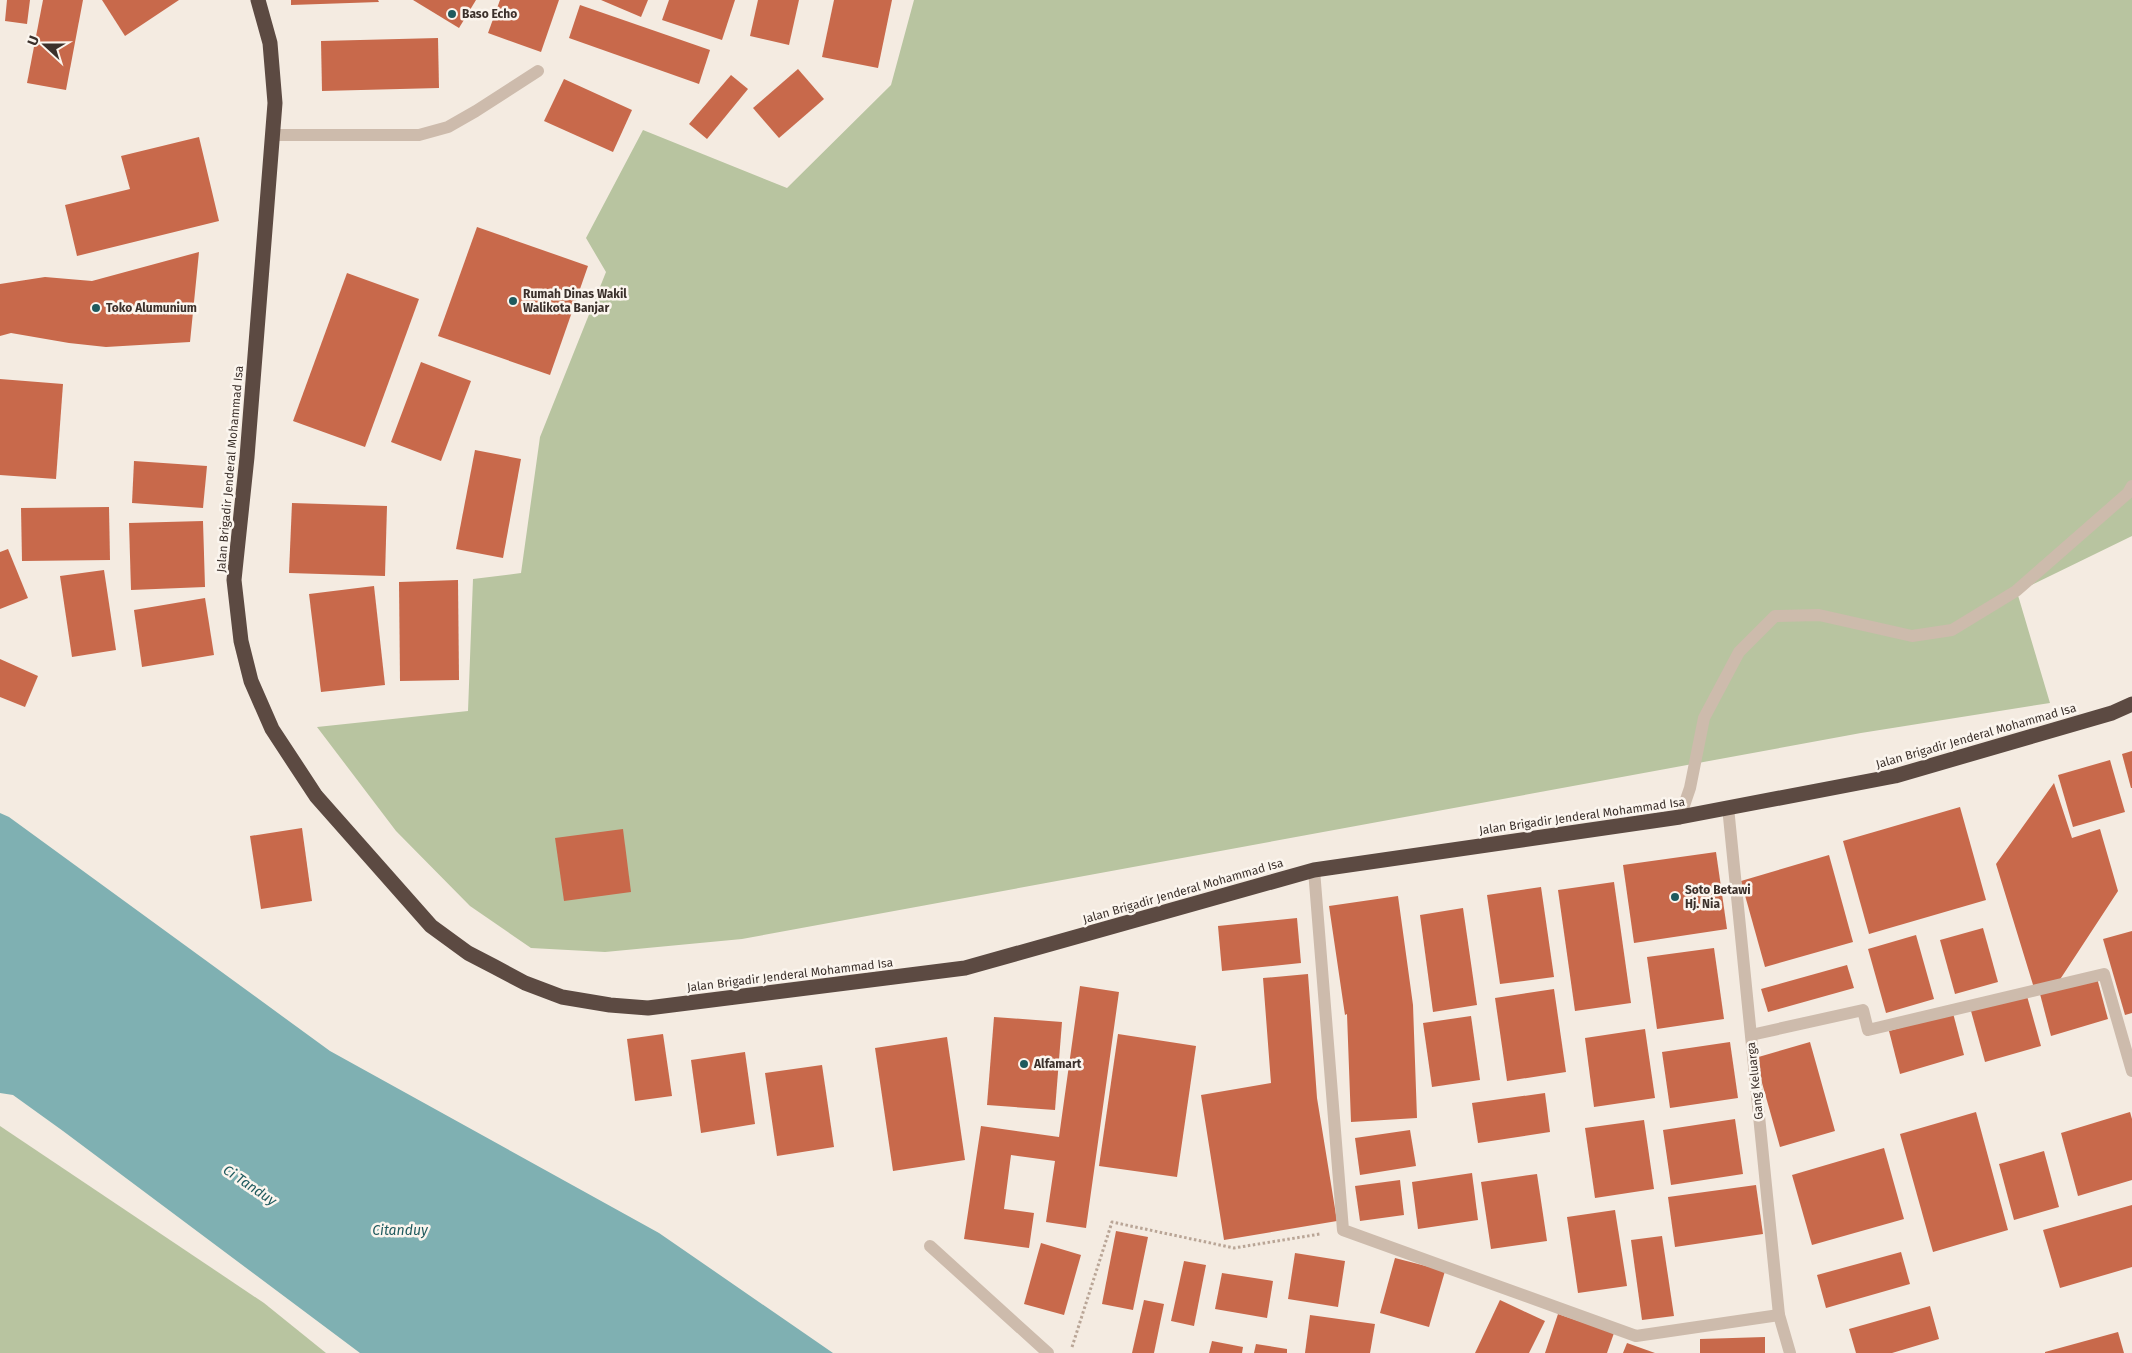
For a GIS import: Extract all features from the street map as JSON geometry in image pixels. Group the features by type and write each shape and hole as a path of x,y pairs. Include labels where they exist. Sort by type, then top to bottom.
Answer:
{"highway":[{"name":"Jalan Brigadir Jenderal Mohammad Isa","path":"258,0 270,43 275,103 247,457 234,580 241,640 251,681 272,730 316,796 431,926 461,948 525,983 562,997 610,1005 648,1008 966,968 1314,870 1680,817 1896,776 2112,713 2132,704"}],"street":[{"path":"272,135 419,135 448,127 538,71"},
{"path":"1680,817 1690,788 1704,718 1739,652 1775,616 1819,616 1912,636 1952,630 2016,592 2128,494 2132,486"},
{"name":"Gang Keluarga","path":"1728,807 1779,1314 1790,1353"},
{"path":"1314,870 1343,1230 1636,1336 1779,1314"},
{"path":"1750,1035 1863,1010 1868,1030 2104,974 2132,1071"},
{"path":"930,1246 1048,1353"}],"path":[{"path":"1070,1353 1112,1222 1234,1248 1343,1230"}],"green space":[{"path":"914,0 2132,0 2132,536 2017,592 2050,703 1861,733 742,939 605,952 531,948 470,906 396,831 317,727 468,711 473,579 521,573 540,437 606,272 586,238 643,130 787,188 891,85"},
{"path":"0,1126 264,1303 326,1353 0,1353"}],"water":[{"name":"Citanduy","path":"0,813 9,817 330,1051 659,1233 833,1353 360,1353 63,1131 13,1095 0,1093"}],"building":[{"path":"7,0 30,0 27,24 5,21"},
{"path":"43,0 83,0 66,90 27,83"},
{"path":"102,0 179,0 125,36"},
{"path":"291,0 378,0 379,2 291,5"},
{"name":"Baso Echo","path":"413,0 476,0 459,28"},
{"path":"500,0 559,0 541,52 488,33"},
{"path":"601,0 648,0 641,17"},
{"path":"669,0 735,0 722,40 662,20"},
{"path":"758,0 799,0 789,45 750,36"},
{"path":"834,0 892,0 878,68 822,57"},
{"path":"580,5 710,50 699,84 569,38"},
{"path":"438,38 439,88 322,91 321,41"},
{"path":"798,69 824,99 779,138 753,108"},
{"path":"731,75 748,89 707,139 689,124"},
{"path":"564,79 632,110 613,152 544,121"},
{"path":"199,137 219,221 77,256 65,205 130,189 121,156"},
{"name":"Rumah Dinas Wakil Walikota Banjar","path":"477,227 588,266 550,375 438,336"},
{"name":"Toko Alumunium","path":"199,252 190,342 106,347 11,333 0,336 0,284 45,277 92,281"},
{"path":"347,273 419,299 365,447 293,421"},
{"path":"421,362 471,381 441,461 391,442"},
{"path":"0,379 63,384 56,479 0,475"},
{"path":"475,450 521,459 503,558 456,549"},
{"path":"134,461 207,466 203,508 132,503"},
{"path":"292,503 387,506 385,576 289,573"},
{"path":"109,507 110,560 22,561 21,508"},
{"path":"203,521 205,587 131,590 129,523"},
{"path":"8,549 28,598 0,609 0,552"},
{"path":"104,570 116,650 72,657 60,576"},
{"path":"458,580 459,680 400,681 399,582"},
{"path":"374,586 385,685 321,692 309,594"},
{"path":"205,598 214,655 142,667 134,610"},
{"path":"0,659 38,676 25,707 0,697"},
{"path":"2132,751 2132,788 2131,788 2122,754"},
{"path":"2110,760 2125,812 2073,827 2058,775"},
{"path":"2054,783 2072,838 2100,829 2118,891 2059,981 2034,988 1996,864"},
{"path":"1960,807 1986,900 1869,934 1843,841"},
{"path":"302,828 312,901 261,909 250,836"},
{"path":"623,829 631,892 564,901 555,838"},
{"name":"Soto Betawi Hj. Nia","path":"1716,852 1727,929 1634,943 1623,865"},
{"path":"1829,855 1853,942 1765,967 1741,881"},
{"path":"1614,882 1631,1003 1575,1011 1558,890"},
{"path":"1541,887 1554,977 1500,984 1487,895"},
{"path":"1398,896 1413,1005 1417,1118 1351,1122 1347,1014 1345,1015 1329,906"},
{"path":"1463,908 1477,1005 1433,1012 1420,915"},
{"path":"1297,918 1301,963 1222,971 1218,926"},
{"path":"1983,928 1998,982 1955,994 1940,940"},
{"path":"2132,931 2132,1013 2125,1015 2103,939"},
{"path":"1916,935 1934,999 1886,1013 1868,949"},
{"path":"1714,948 1724,1019 1657,1029 1647,957"},
{"path":"1847,965 1854,988 1768,1012 1761,989"},
{"path":"1308,974 1317,1098 1337,1221 1224,1240 1201,1095 1271,1083 1263,978"},
{"path":"2097,978 2108,1019 2051,1036 2040,994"},
{"path":"1080,986 1119,992 1086,1228 1046,1222 1055,1161 1011,1155 1004,1209 1034,1213 1029,1248 964,1239 981,1126 1059,1137"},
{"path":"1554,989 1566,1072 1507,1081 1495,998"},
{"path":"2027,996 2041,1046 1985,1062 1971,1011"},
{"path":"1953,1013 1964,1055 1900,1074 1889,1031"},
{"path":"1471,1016 1480,1080 1432,1087 1423,1023"},
{"name":"Alfamart","path":"994,1017 1062,1022 1055,1110 987,1105"},
{"path":"1645,1029 1655,1098 1594,1107 1585,1038"},
{"path":"663,1034 672,1096 635,1101 627,1039"},
{"path":"1118,1034 1196,1046 1177,1177 1099,1166"},
{"path":"947,1037 965,1160 893,1171 875,1048"},
{"path":"1730,1042 1738,1098 1670,1108 1662,1052"},
{"path":"1810,1042 1835,1131 1780,1147 1755,1058"},
{"path":"745,1052 755,1124 701,1133 691,1060"},
{"path":"822,1065 834,1147 777,1156 765,1073"},
{"path":"1545,1093 1550,1132 1478,1143 1472,1103"},
{"path":"1976,1112 2008,1230 1933,1252 1900,1134"},
{"path":"2130,1112 2132,1119 2132,1180 2078,1196 2061,1133"},
{"path":"1735,1119 1743,1174 1671,1185 1663,1130"},
{"path":"1644,1120 1654,1189 1595,1198 1585,1128"},
{"path":"1410,1130 1416,1166 1360,1175 1355,1138"},
{"path":"1884,1148 1904,1219 1812,1245 1792,1175"},
{"path":"2044,1151 2059,1207 2014,1220 1999,1164"},
{"path":"1472,1173 1478,1220 1418,1229 1412,1182"},
{"path":"1537,1174 1547,1241 1491,1249 1481,1182"},
{"path":"1400,1180 1404,1215 1360,1221 1355,1186"},
{"path":"1756,1185 1763,1234 1675,1247 1668,1197"},
{"path":"2132,1205 2132,1267 2060,1288 2043,1230"},
{"path":"1615,1210 1627,1286 1578,1293 1567,1217"},
{"path":"1116,1231 1148,1237 1133,1310 1102,1304"},
{"path":"1662,1236 1674,1316 1642,1320 1631,1240"},
{"path":"1041,1243 1081,1255 1064,1315 1024,1304"},
{"path":"1901,1252 1910,1284 1826,1308 1817,1275"},
{"path":"1295,1253 1345,1261 1338,1307 1288,1299"},
{"path":"1395,1258 1445,1271 1429,1327 1380,1313"},
{"path":"1184,1261 1206,1265 1194,1326 1171,1321"},
{"path":"1222,1273 1273,1281 1267,1318 1215,1309"},
{"path":"1144,1300 1164,1304 1154,1353 1132,1353"},
{"path":"1500,1300 1545,1321 1529,1353 1475,1353"},
{"path":"1930,1306 1939,1339 1892,1353 1856,1353 1849,1329"},
{"path":"1558,1314 1614,1333 1607,1353 1545,1353"},
{"path":"1310,1315 1375,1324 1370,1353 1305,1353"},
{"path":"2118,1332 2124,1353 2045,1353 2045,1352"},
{"path":"1765,1337 1765,1353 1700,1353 1700,1339"},
{"path":"1212,1341 1243,1347 1242,1353 1209,1353"},
{"path":"1627,1343 1655,1353 1623,1353"},
{"path":"1256,1344 1287,1349 1287,1353 1254,1353"}],"place":[{"name":"Baso Echo","path":"452,14"},
{"name":"Rumah Dinas Wakil Walikota Banjar","path":"513,301"},
{"name":"Toko Alumunium","path":"96,308"},
{"name":"Soto Betawi Hj. Nia","path":"1675,897"},
{"name":"Alfamart","path":"1024,1064"}],"water label":[{"name":"Ci Tanduy","path":"250,1185"}]}
